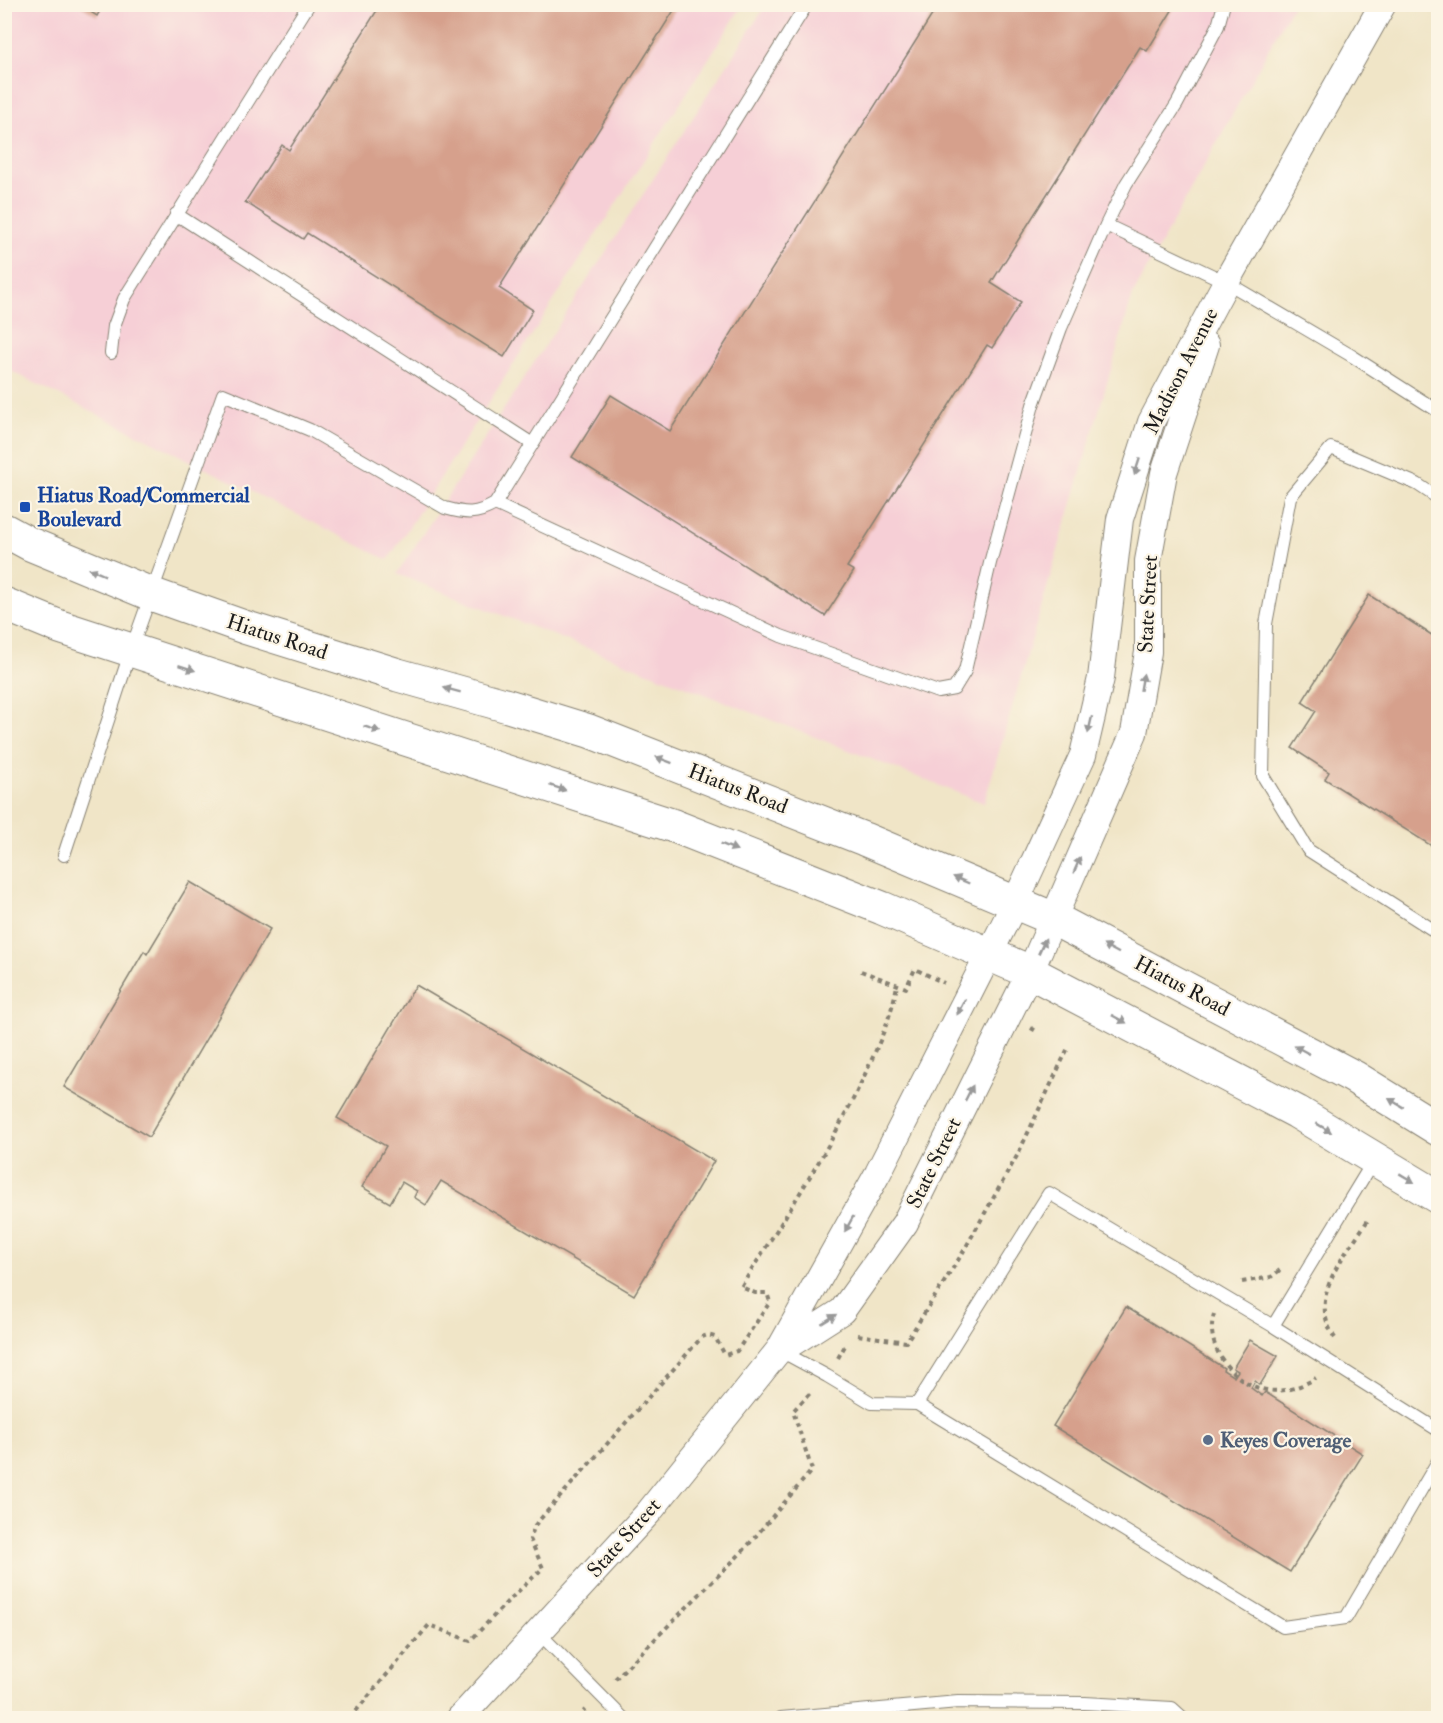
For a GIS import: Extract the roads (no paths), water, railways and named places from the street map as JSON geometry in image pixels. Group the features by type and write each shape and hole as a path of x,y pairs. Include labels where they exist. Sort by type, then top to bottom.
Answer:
{"main road":[{"name":"Hiatus Road","path":"4,530 30,544 151,594 244,627 387,672 589,731 864,838 1054,919 1354,1077 1438,1129"},
{"path":"4,604 60,627 675,826 882,908 1030,972 1297,1112 1438,1197"}],"street":[{"name":"Madison Avenue","path":"988,955 1015,903 1083,755 1101,678 1120,519 1151,422 1226,282 1383,4"},
{"name":"State Street","path":"779,1350 842,1311 905,1222 1030,972 1134,733 1148,652 1148,561 1164,473 1226,282"},
{"name":"State Street","path":"460,1719 649,1512 779,1350 878,1173 988,955"}],"lane":[{"path":"111,353 114,327 124,299 309,4"},
{"path":"64,855 131,650 223,394 310,430 445,508 462,513 481,512 495,504 807,4"},
{"path":"495,504 781,636 938,692 954,689 965,671 990,563 1034,405 1061,328 1126,184 1177,104 1218,26 1224,4"},
{"path":"176,214 531,443"},
{"path":"1106,225 1226,282 1438,411"},
{"path":"1438,498 1417,484 1331,448 1290,497 1266,624 1263,776 1308,850 1438,933"},
{"path":"1273,1326 1375,1159"},
{"path":"916,1404 1049,1193 1273,1326 1438,1430"},
{"path":"779,1350 872,1403 916,1404 1283,1627 1346,1618 1438,1461"},
{"path":"538,1632 623,1719"},
{"path":"781,1719 958,1702 1085,1703 1172,1708 1183,1719"}],"place":[{"name":"Hiatus Road/Commercial Boulevard","path":"25,507"},
{"name":"Keyes Coverage","path":"1208,1440"}]}
